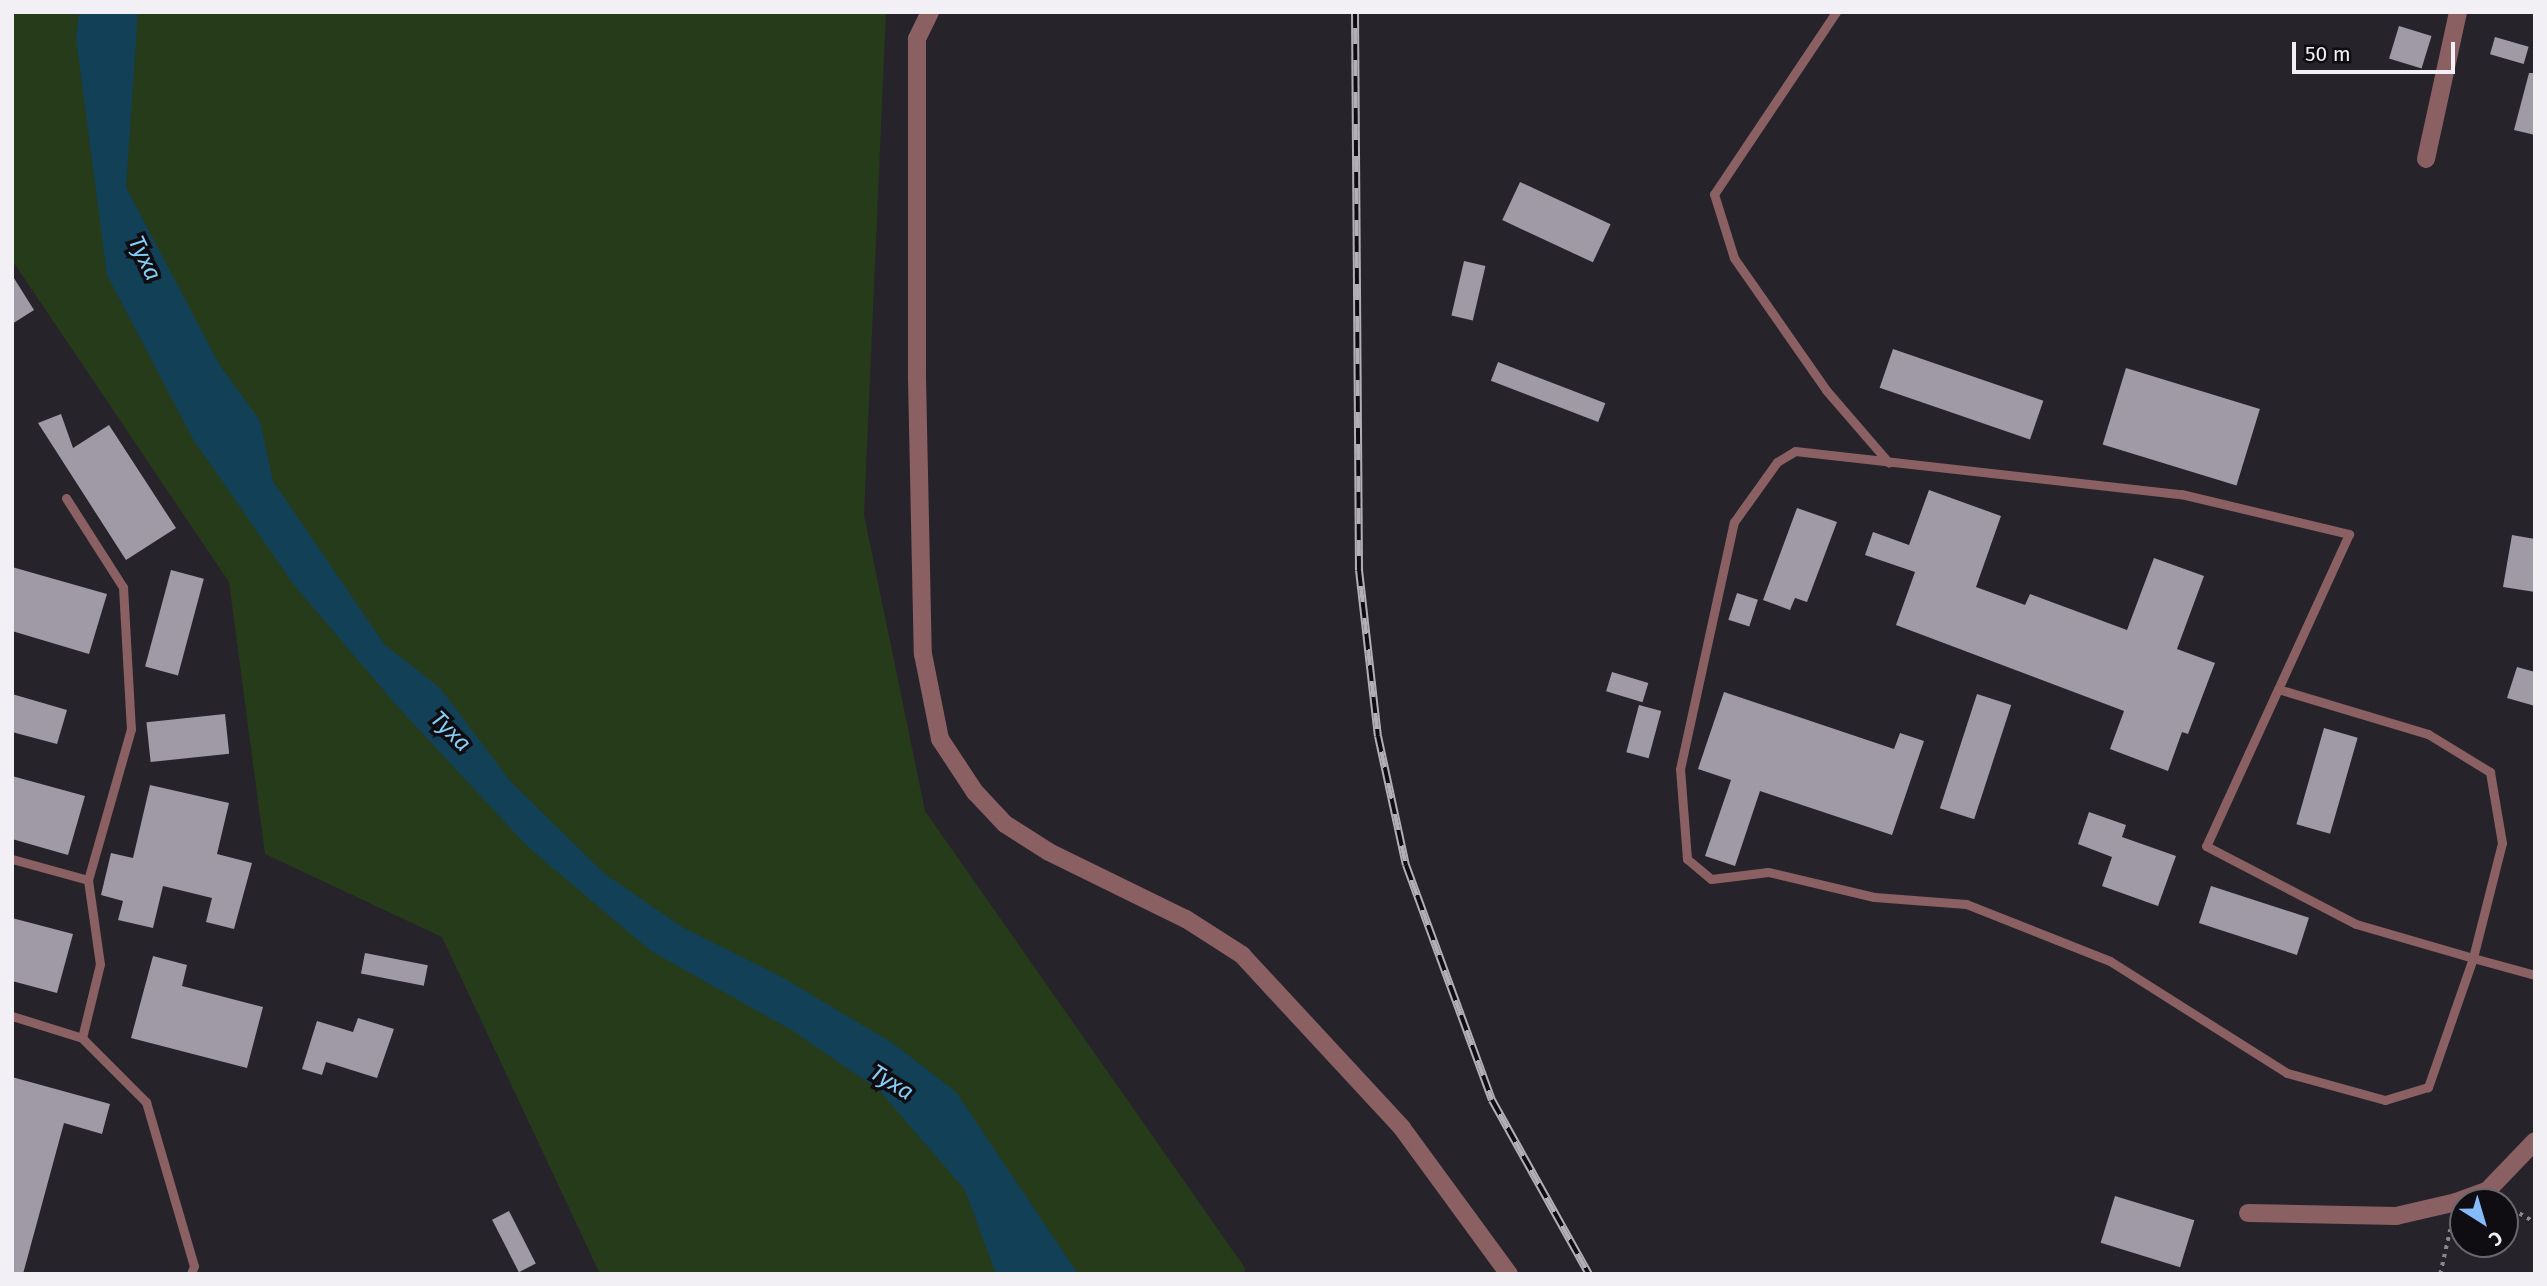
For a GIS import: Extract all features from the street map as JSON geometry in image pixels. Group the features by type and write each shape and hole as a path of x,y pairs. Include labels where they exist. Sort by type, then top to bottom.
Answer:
{"street":[{"path":"930,12 916,39 916,378 923,654 940,739 975,792 1005,824 1049,852 1186,919 1242,955 1402,1128 1509,1274"},
{"path":"2426,159 2458,12"},
{"path":"2490,1188 2535,1142"},
{"path":"2248,1213 2396,1216 2449,1204"}],"lane":[{"path":"1836,12 1714,194 1734,258 1826,390 1889,463"},
{"path":"2278,689 2428,734 2490,772 2502,843 2473,958 2428,1087 2385,1100 2287,1073 2110,961 1966,904 1874,897 1768,872 1711,879 1687,859 1680,769 1734,522 1777,462 1795,451 2181,494 2349,534 2206,846 2356,924 2473,958 2535,975"},
{"path":"66,498 123,587 131,729 88,880 100,964 82,1038"},
{"path":"12,859 88,880"},
{"path":"12,1016 82,1038 146,1102 194,1266 191,1274"}],"path":[{"path":"2519,1213 2535,1222"},
{"path":"2440,1274 2449,1234"}],"green space":[{"path":"12,12 886,12 864,515 925,811 1245,1268 1244,1274 600,1274 442,937 265,854 229,582 12,260"}],"water":[{"name":"Туха","path":"79,12 138,12 126,187 219,364 260,421 273,481 384,644 440,688 511,782 605,874 682,927 780,976 894,1044 956,1092 1076,1271 1083,1274 996,1274 965,1190 879,1090 793,1031 651,951 528,847 398,707 294,585 193,439 107,275 76,38"}],"building":[{"path":"2399,26 2432,36 2422,68 2389,59"},
{"path":"2495,37 2529,47 2524,64 2490,54"},
{"path":"2529,73 2535,73 2535,135 2514,130"},
{"path":"1520,182 1611,224 1593,262 1502,220"},
{"path":"1464,261 1485,266 1473,321 1451,316"},
{"path":"12,275 34,310 12,324"},
{"path":"1893,349 2043,401 2030,440 1880,388"},
{"path":"1498,362 1605,403 1598,422 1491,381"},
{"path":"2126,368 2260,409 2236,485 2103,445"},
{"path":"61,414 73,448 109,425 176,528 126,560 38,423"},
{"path":"1929,490 2001,516 1976,587 2025,605 2030,594 2127,630 2154,558 2204,576 2177,649 2215,663 2188,734 2182,732 2168,771 2110,749 2124,711 1896,625 1915,572 1865,555 1873,532 1909,545"},
{"path":"1797,508 1837,522 1807,602 1795,598 1790,610 1763,600"},
{"path":"2512,535 2535,539 2535,592 2503,587"},
{"path":"12,567 107,594 89,654 12,631"},
{"path":"171,570 204,579 178,675 145,667"},
{"path":"1737,593 1758,600 1749,626 1728,620"},
{"path":"2517,667 2535,672 2535,706 2507,698"},
{"path":"1612,672 1648,683 1642,702 1606,691"},
{"path":"1724,692 1894,749 1900,733 1924,741 1892,835 1760,791 1735,866 1705,856 1731,780 1698,769"},
{"path":"12,694 67,710 57,744 12,732"},
{"path":"1977,694 2011,705 1974,819 1940,808"},
{"path":"1639,705 1661,711 1649,758 1626,752"},
{"path":"225,714 229,754 151,762 146,722"},
{"path":"2324,728 2358,738 2330,834 2296,824"},
{"path":"12,776 85,796 68,855 12,839"},
{"path":"150,785 229,803 217,854 252,863 234,929 206,922 212,898 163,886 153,928 118,920 123,901 101,895 111,853 133,858"},
{"path":"2089,812 2126,825 2122,837 2176,856 2158,906 2102,886 2112,857 2078,844"},
{"path":"2211,886 2309,918 2297,955 2199,923"},
{"path":"12,918 73,934 57,993 12,981"},
{"path":"365,953 428,965 424,986 361,974"},
{"path":"153,956 187,965 182,986 263,1007 247,1068 131,1038"},
{"path":"358,1018 394,1029 377,1078 326,1062 322,1075 302,1069 317,1021 353,1032"},
{"path":"12,1077 110,1104 102,1134 64,1123 23,1274 12,1274"},
{"path":"2115,1196 2194,1220 2180,1267 2101,1243"},
{"path":"509,1211 536,1264 519,1272 492,1220"}],"railway":[{"path":"1355,12 1359,570 1378,736 1406,865 1492,1100 1589,1274"}]}
